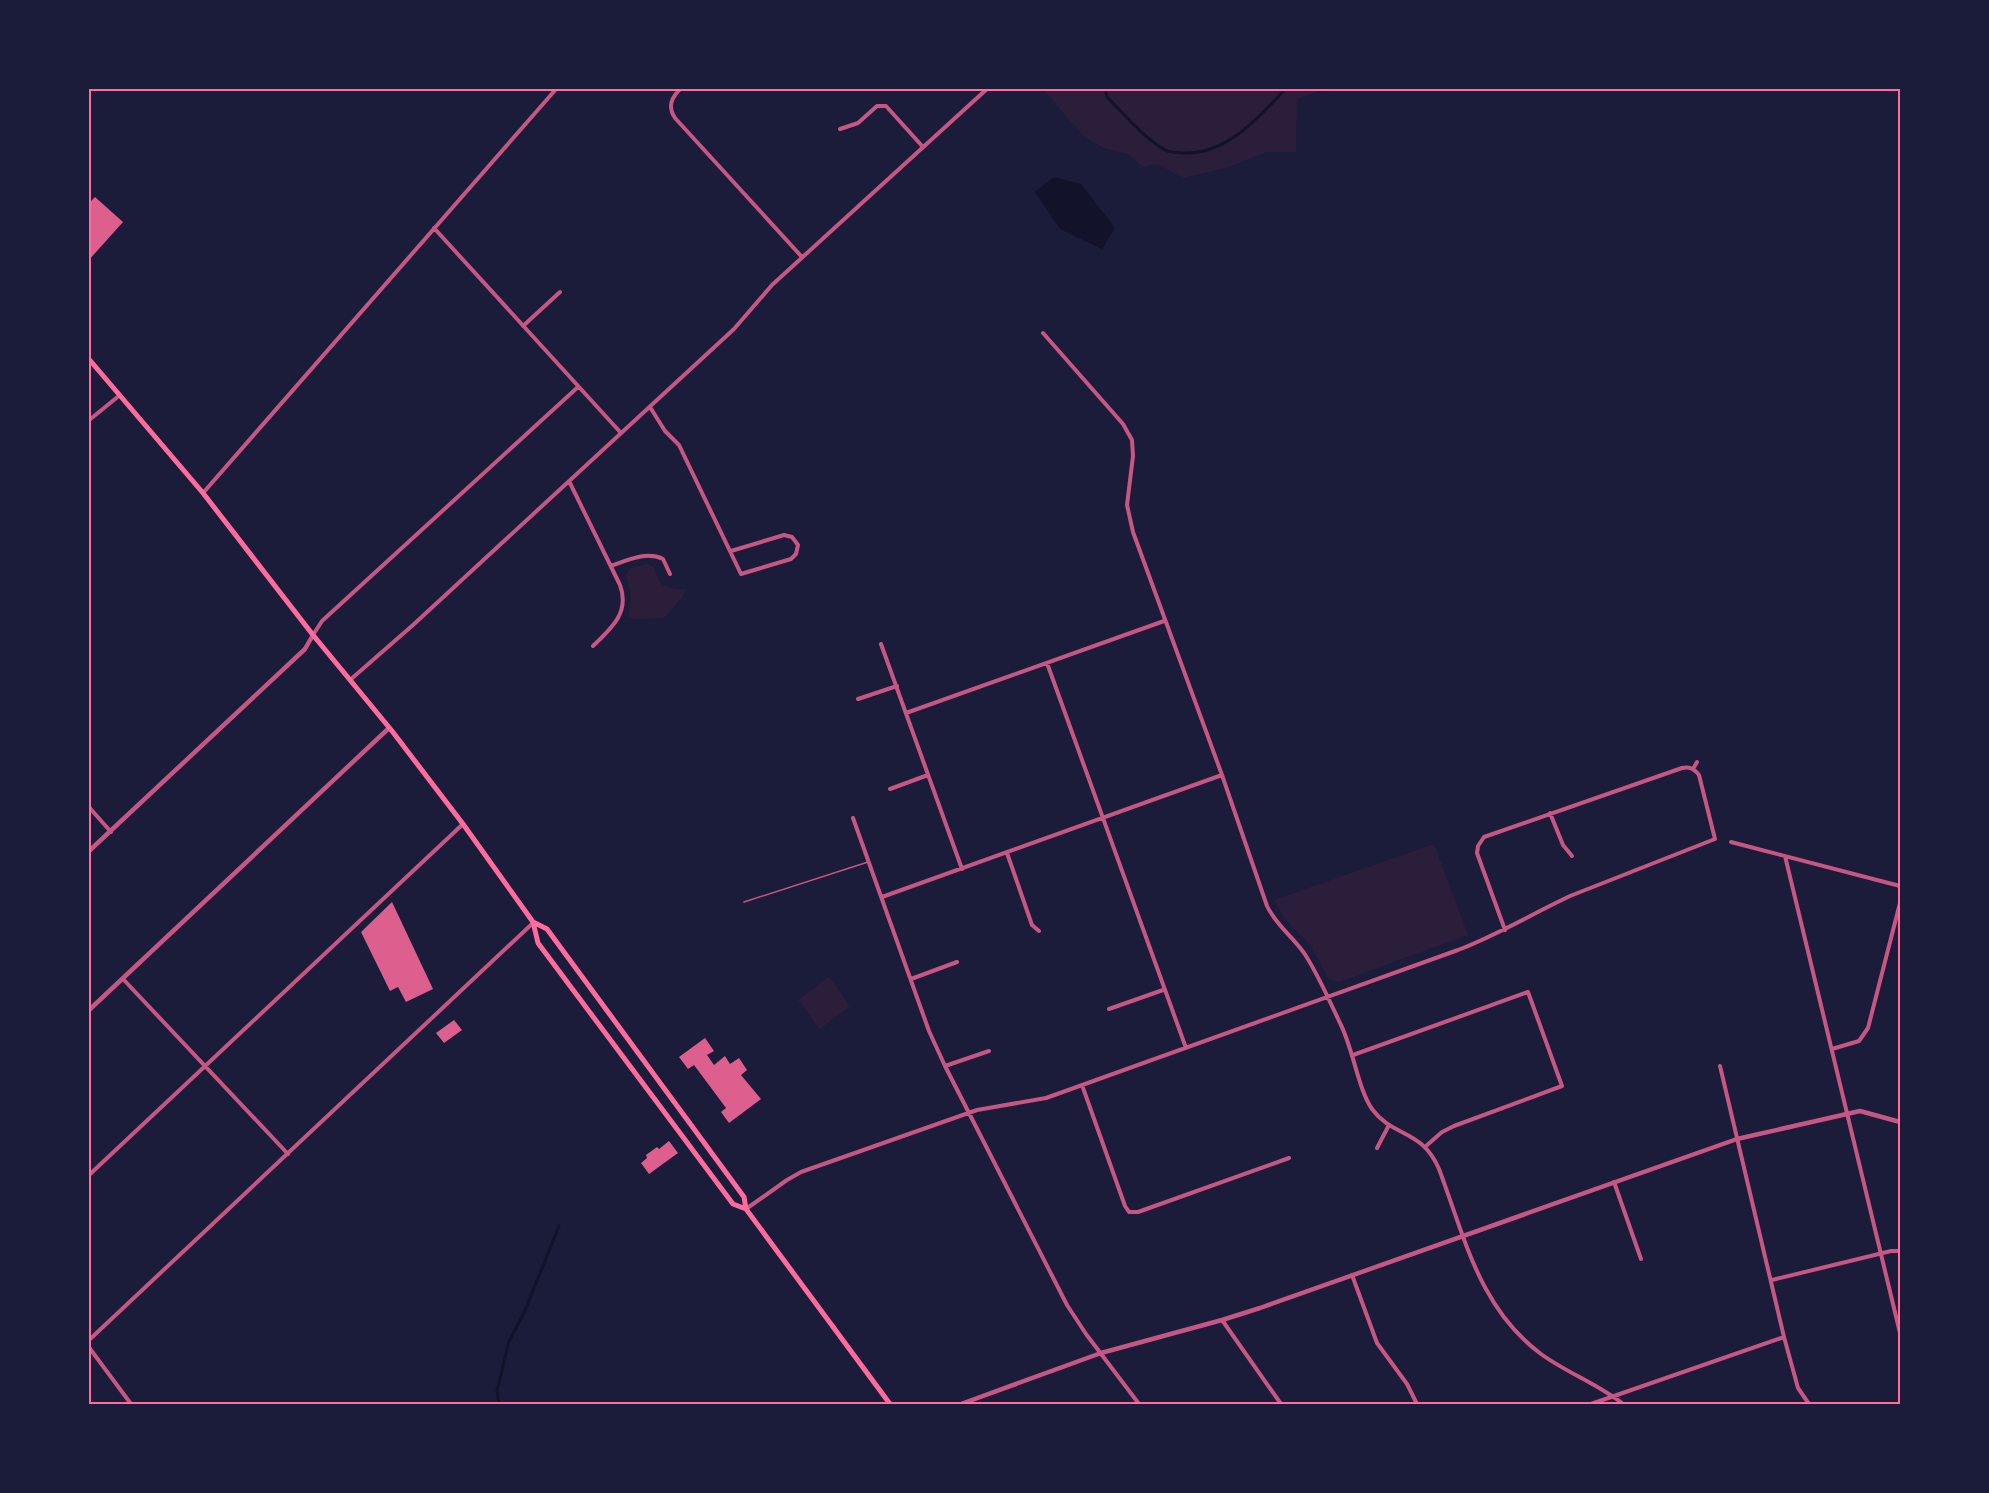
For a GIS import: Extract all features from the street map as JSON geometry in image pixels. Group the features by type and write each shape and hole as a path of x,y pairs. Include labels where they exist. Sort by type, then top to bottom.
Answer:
{"main road":[{"path":"88,358 203,493 313,635 389,728 463,824 533,922 538,943 733,1204 746,1209"},
{"path":"533,922 547,929 744,1197 746,1209 890,1404"}],"street":[{"path":"203,493 557,88"},
{"path":"350,680 650,407 734,329 772,285 988,88"},
{"path":"680,90 671,105 675,118 802,257"},
{"path":"840,129 854,125 877,106 882,105 886,106 923,147"},
{"path":"434,228 621,433"},
{"path":"523,326 560,292"},
{"path":"1043,333 1123,424 1132,440 1133,456 1127,505 1140,553 1164,621 1222,776 1266,906 1275,922 1302,951 1327,997 1345,1033 1369,1104 1389,1125 1414,1137 1426,1146 1439,1169 1482,1286 1496,1308 1515,1330 1550,1359 1592,1382 1623,1404"},
{"path":"88,852 305,649 322,621 578,387"},
{"path":"88,421 121,394"},
{"path":"650,407 665,431 679,445 741,574 791,559 796,554 798,545 792,537 784,535 730,551"},
{"path":"569,481 622,590 622,610 615,625 593,646"},
{"path":"611,566 641,556 655,556 663,559 670,574"},
{"path":"906,713 1164,621"},
{"path":"881,644 962,869"},
{"path":"1047,663 1163,990 1186,1048"},
{"path":"858,699 897,686"},
{"path":"88,1011 389,728"},
{"path":"1693,769 1697,762"},
{"path":"746,1209 781,1183 801,1172 968,1113 1037,1100 1082,1085 1478,942 1505,930 1570,896 1715,839 1699,775 1693,769 1682,768 1488,835 1479,843 1478,853 1505,930"},
{"path":"890,789 928,775"},
{"path":"882,897 1222,776"},
{"path":"88,806 111,832"},
{"path":"1550,813 1563,845 1572,855"},
{"path":"854,819 929,1031 945,1066 1067,1305 1140,1404"},
{"path":"88,1176 463,824"},
{"path":"1473,840 1479,843"},
{"path":"1731,842 1900,886"},
{"path":"1006,853 1032,925 1039,931"},
{"path":"1785,856 1900,1333"},
{"path":"1832,1049 1859,1041 1868,1028 1900,903"},
{"path":"88,1341 533,922"},
{"path":"911,979 957,962"},
{"path":"123,979 288,1154"},
{"path":"1109,1009 1163,990"},
{"path":"1353,1055 1528,992 1562,1086 1454,1126 1442,1132 1426,1146"},
{"path":"945,1066 989,1051"},
{"path":"1720,1066 1784,1337 1798,1388 1809,1404"},
{"path":"1082,1085 1129,1212 1138,1212 1288,1158"},
{"path":"961,1404 1101,1353 1222,1320 1737,1139 1860,1112 1900,1122"},
{"path":"1377,1149 1389,1125"},
{"path":"1613,1182 1641,1259"},
{"path":"1772,1280 1882,1253 1900,1251"},
{"path":"1352,1275 1377,1343 1407,1384 1417,1404"},
{"path":"1222,1320 1281,1404"},
{"path":"1591,1404 1784,1337"},
{"path":"88,1346 131,1404"}],"lane":[{"path":"744,902 868,862"}],"shaded area":[{"path":"1043,89 1325,89 1297,99 1296,152 1267,152 1226,168 1183,178 1158,164 1142,167 1130,155 1104,148 1084,137"},
{"path":"1054,177 1081,184 1115,228 1102,249 1060,229 1035,192"},
{"path":"648,564 655,568 658,580 664,586 685,589 684,595 664,618 628,618 631,597 626,574 631,568"},
{"path":"1434,844 1468,935 1339,982 1329,979 1310,945 1285,919 1274,900"},
{"path":"829,977 850,1006 820,1029 798,1000"}],"building":[{"path":"95,197 123,222 88,261 88,204"},
{"path":"392,902 433,989 406,1002 398,987 390,991 361,932"},
{"path":"454,1020 462,1030 444,1043 436,1033"},
{"path":"705,1038 714,1051 707,1055 714,1065 725,1056 730,1064 739,1058 747,1070 741,1075 761,1099 729,1123 721,1112 726,1108 694,1065 688,1069 679,1057"},
{"path":"669,1141 678,1153 649,1174 641,1163 647,1158 646,1155"}],"waterway":[{"path":"1105,88 1107,97 1149,139 1167,151 1183,153 1199,152 1228,141 1253,122 1286,88"},
{"path":"499,1404 497,1391 509,1341 523,1315 559,1226"}]}
